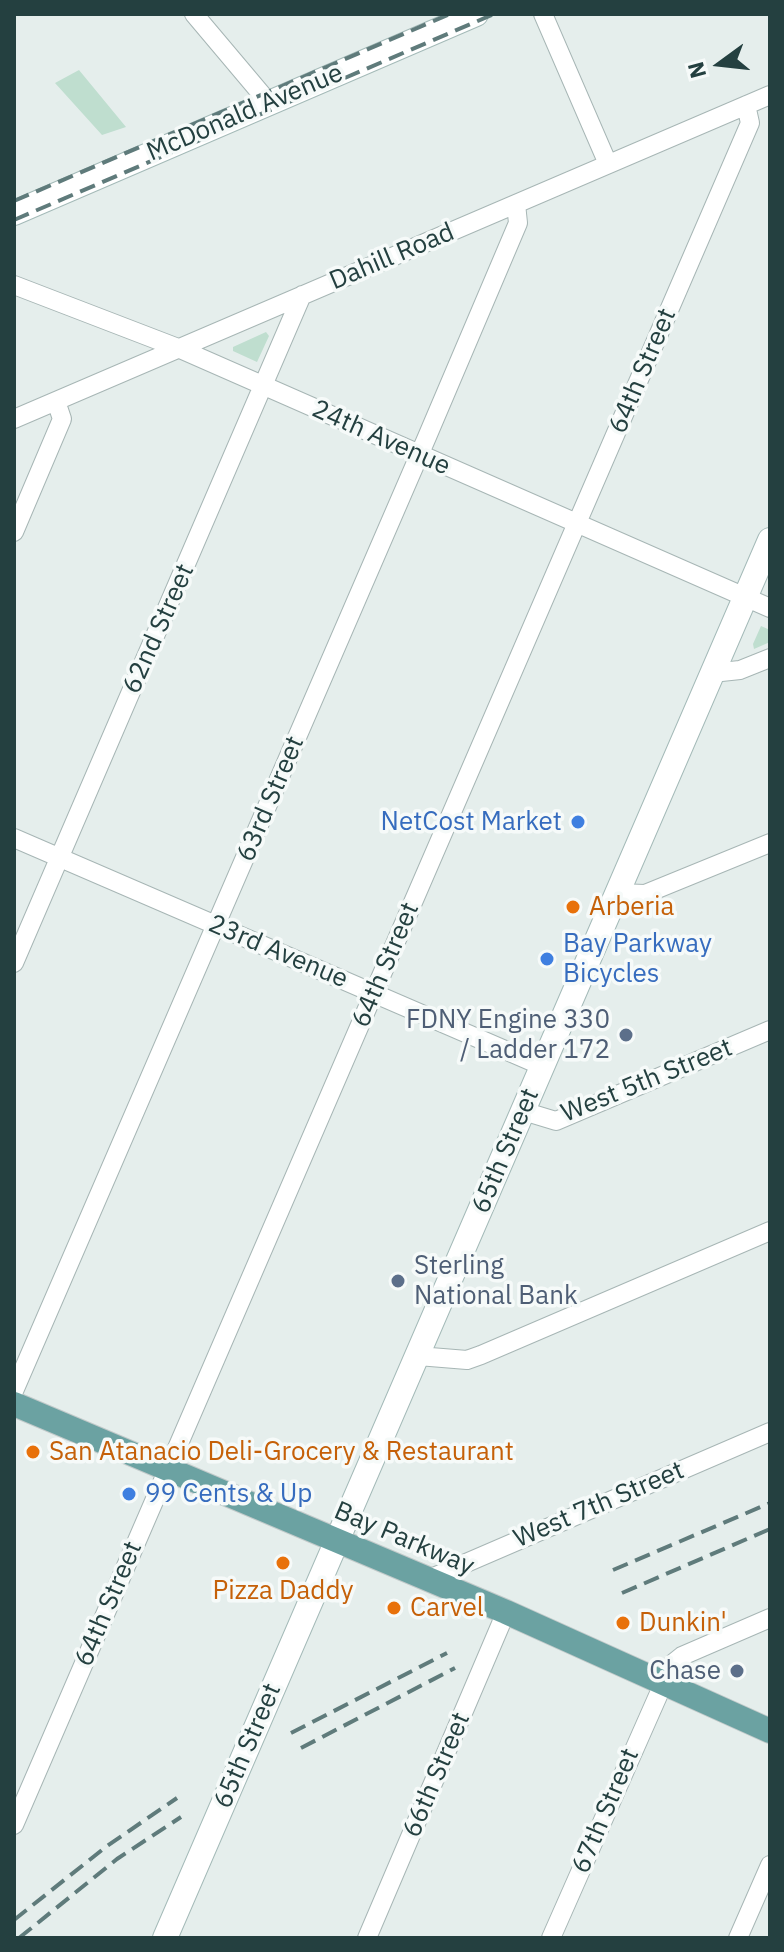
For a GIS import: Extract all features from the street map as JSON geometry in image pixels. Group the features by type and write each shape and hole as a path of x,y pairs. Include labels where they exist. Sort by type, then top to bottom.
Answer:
{"main road":[{"name":"McDonald Avenue","path":"14,213 476,14"},
{"name":"65th Street","path":"165,1938 770,540"},
{"name":"Bay Parkway","path":"14,1404 506,1612 770,1731"}],"street":[{"path":"194,14 269,103"},
{"path":"543,14 608,164"},
{"name":"Dahill Road","path":"14,419 770,95"},
{"name":"64th Street","path":"14,1825 750,123 746,105"},
{"name":"63rd Street","path":"14,1391 420,455 518,223 516,204"},
{"name":"24th Avenue","path":"14,285 178,348 770,608"},
{"name":"62nd Street","path":"14,963 265,387 302,295"},
{"path":"14,532 62,419 56,401"},
{"path":"712,673 740,670 770,658"},
{"name":"23rd Avenue","path":"14,838 542,1066"},
{"path":"617,893 645,894 770,843"},
{"name":"West 5th Street","path":"523,1111 556,1121 770,1030"},
{"path":"418,1356 467,1360 770,1231"},
{"name":"West 7th Street","path":"429,1579 770,1432"},
{"name":"66th Street","path":"367,1938 506,1612"},
{"name":"67th Street","path":"551,1938 672,1664 682,1656 770,1618"},
{"path":"738,1938 770,1865"}],"green space":[{"path":"79,70 126,127 102,135 55,83"},
{"path":"266,332 269,336 257,362 233,351 233,347"},
{"path":"761,626 770,630 770,642 754,649 753,644"}],"railway":[{"path":"14,201 450,14"},
{"path":"14,220 494,14"},
{"path":"613,1570 770,1503"},
{"path":"622,1593 770,1529"},
{"path":"291,1733 447,1653"},
{"path":"301,1748 455,1668"},
{"path":"14,1920 107,1846 177,1798"},
{"path":"19,1938 117,1859 181,1817"}],"place":[{"name":"NetCost Market","path":"578,822"},
{"name":"Arberia","path":"573,907"},
{"name":"Bay Parkway Bicycles","path":"547,959"},
{"name":"FDNY Engine 330 / Ladder 172","path":"626,1035"},
{"name":"Sterling National Bank","path":"398,1281"},
{"name":"San Atanacio Deli-Grocery & Restaurant","path":"33,1452"},
{"name":"99 Cents & Up","path":"129,1494"},
{"name":"Pizza Daddy","path":"283,1563"},
{"name":"Carvel","path":"394,1608"},
{"name":"Dunkin'","path":"623,1623"},
{"name":"Chase","path":"737,1671"}]}
